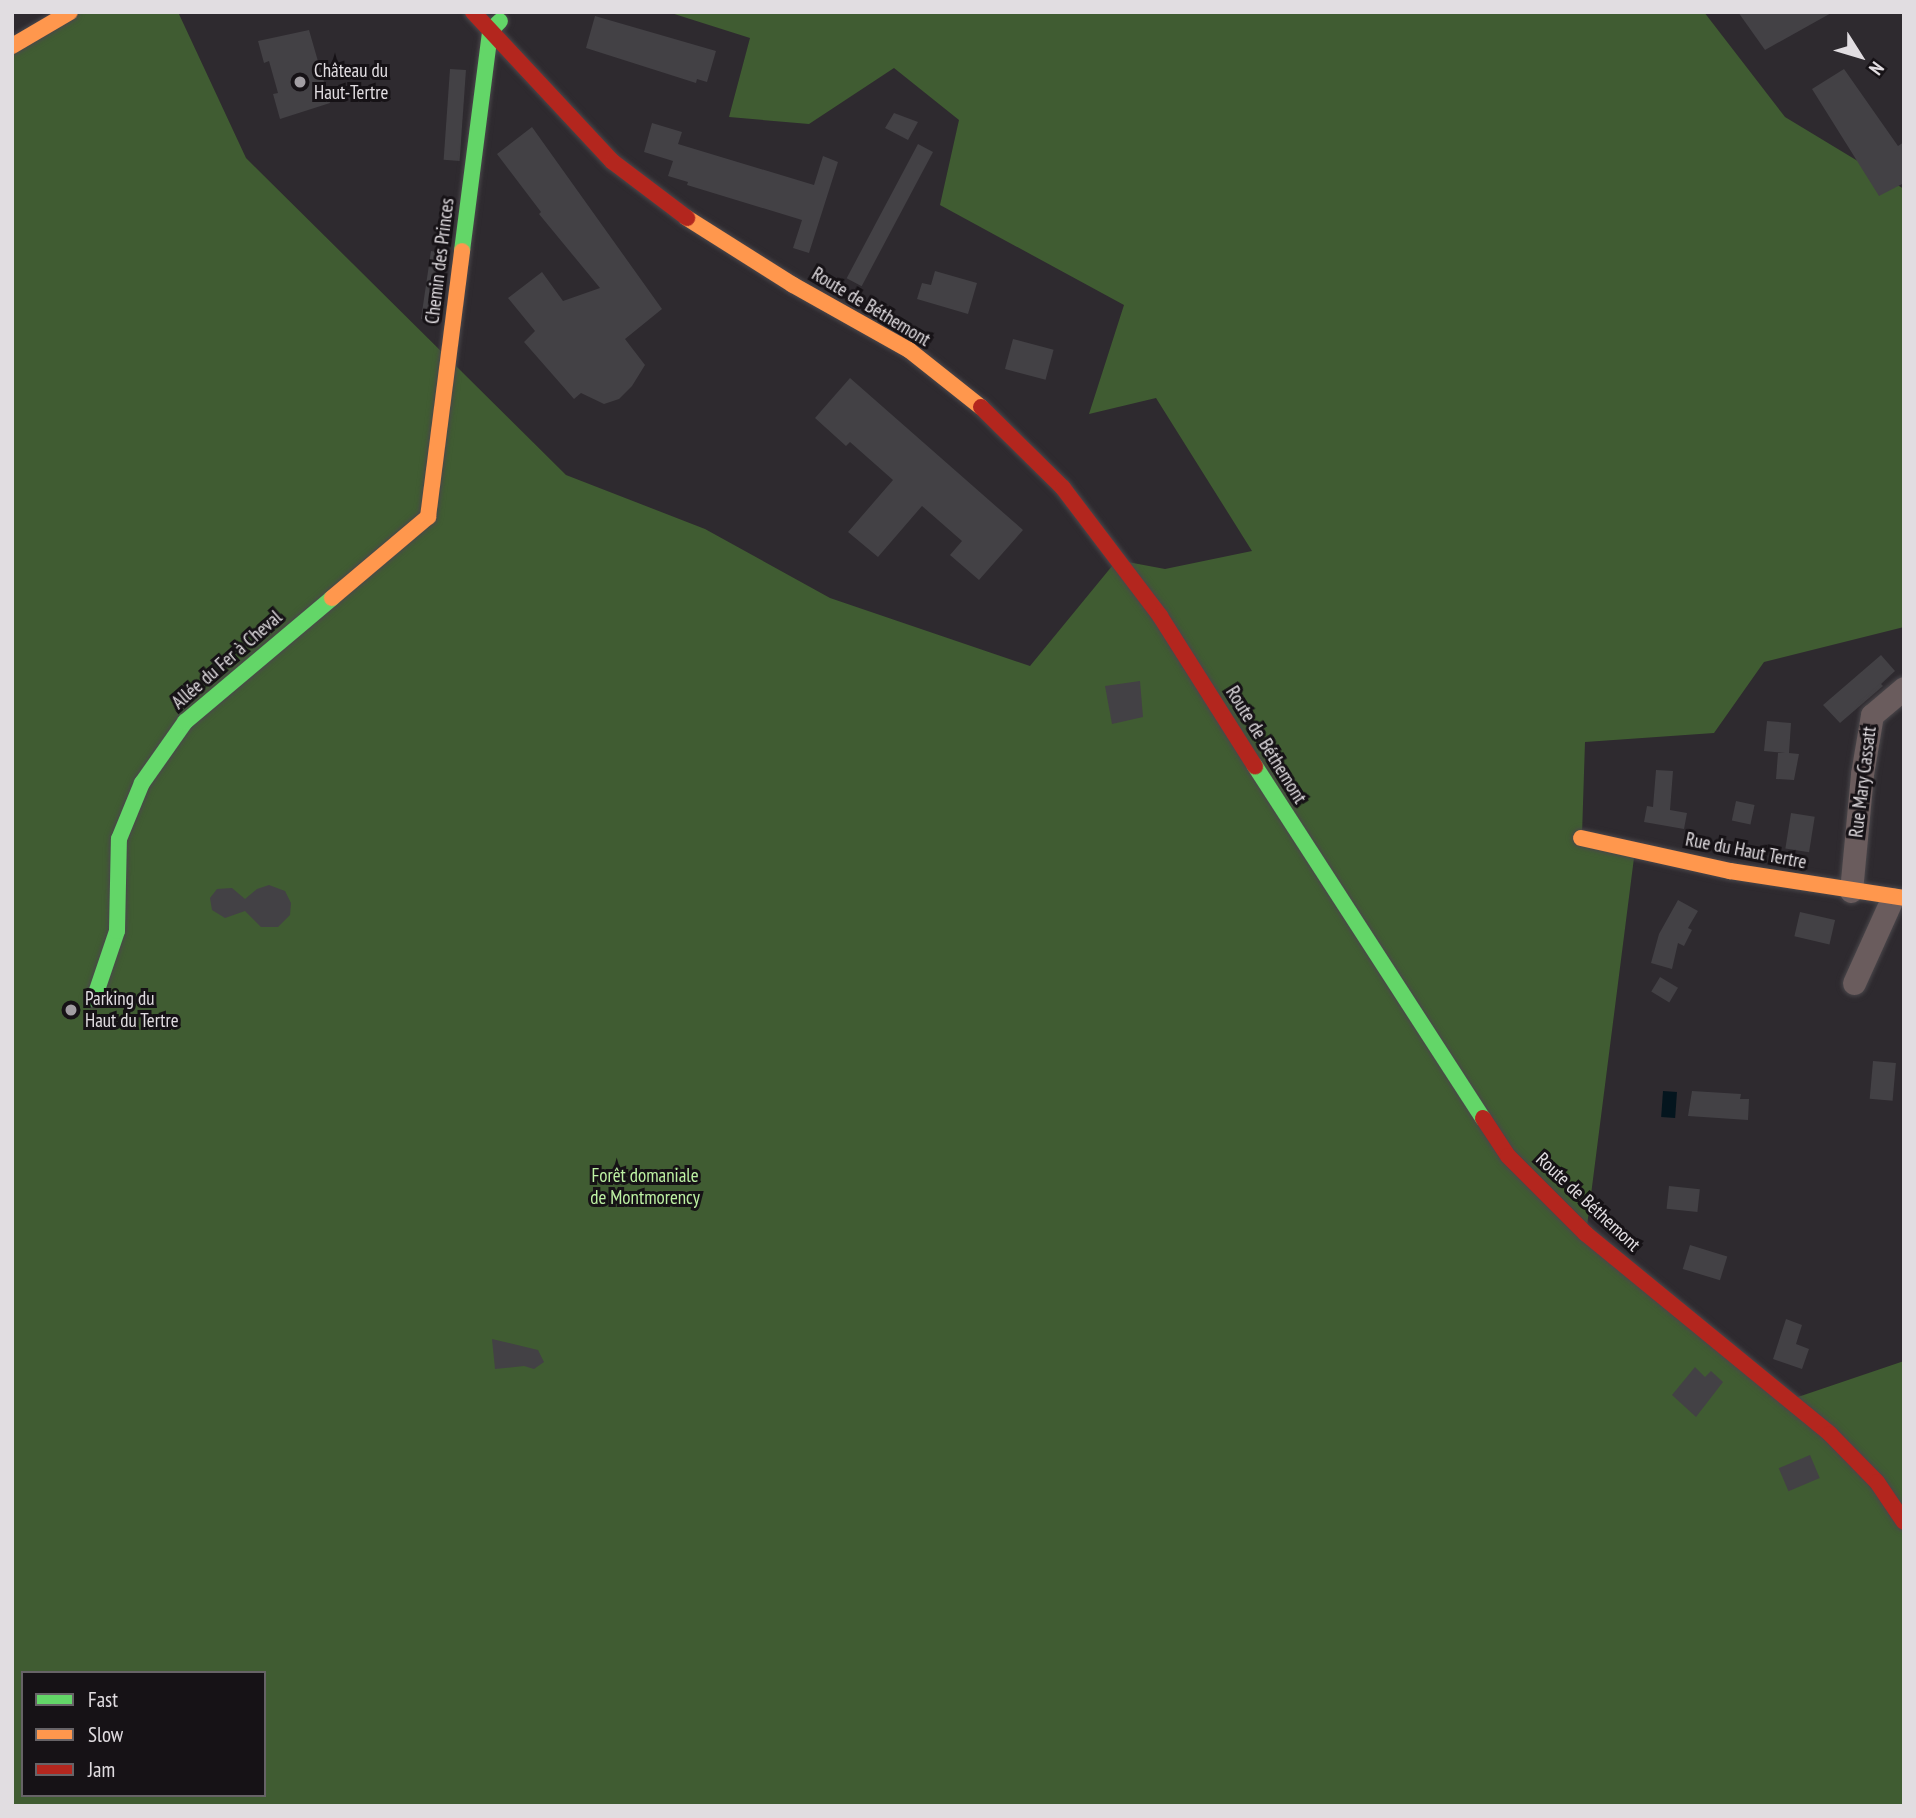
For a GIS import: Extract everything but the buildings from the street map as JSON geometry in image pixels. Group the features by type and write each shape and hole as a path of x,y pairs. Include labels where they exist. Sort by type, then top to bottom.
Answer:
{"street":[{"path":"12,46 70,12"},
{"path":"473,12 500,29"},
{"name":"Route de Béthemont","path":"500,29 522,64 613,162 662,202 793,285 909,350 996,419 1063,488 1160,616 1319,868 1508,1156 1586,1234 1830,1434 1877,1482 1904,1522"},
{"name":"Chemin des Princes","path":"428,517 500,29"},
{"name":"Allée du Fer à Cheval","path":"94,999 117,931 119,839 142,783 185,722 428,517"},
{"name":"Rue Mary Cassatt","path":"1851,891 1862,774 1872,715 1904,688"},
{"name":"Rue du Haut Tertre","path":"1581,838 1730,871 1898,898"},
{"path":"1854,983 1898,898"}],"green space":[{"name":"Forêt domaniale de Montmorency","path":"70,12 178,12 246,158 566,475 705,529 830,598 1030,666 1117,560 1165,569 1252,551 1156,398 1089,414 1124,305 940,205 959,120 894,68 809,124 729,117 750,38 668,12 1704,12 1785,117 1904,189 1904,627 1764,662 1714,733 1585,742 1582,835 1635,850 1586,1234 1792,1399 1904,1361 1904,1806 12,1806 12,46"}],"water":[{"path":"1663,1091 1677,1092 1675,1118 1661,1117"}],"traffic: fast":[{"path":"462,251 490,31 500,21"},
{"path":"94,999 117,931 119,839 142,783 185,722 332,598"},
{"path":"1255,766 1483,1118"}],"traffic: slow":[{"path":"12,46 70,12"},
{"path":"687,218 793,285 909,350 981,407"},
{"path":"332,598 428,517 462,251"},
{"path":"1581,838 1730,871 1904,898"}],"traffic: jam":[{"path":"473,12 613,162 687,218"},
{"path":"981,407 1063,488 1160,616 1255,766"},
{"path":"1483,1118 1508,1156 1586,1234 1830,1434 1877,1482 1904,1522"}],"place":[{"name":"Château du Haut-Tertre","path":"300,82"},
{"name":"Parking du Haut du Tertre","path":"71,1010"}]}
